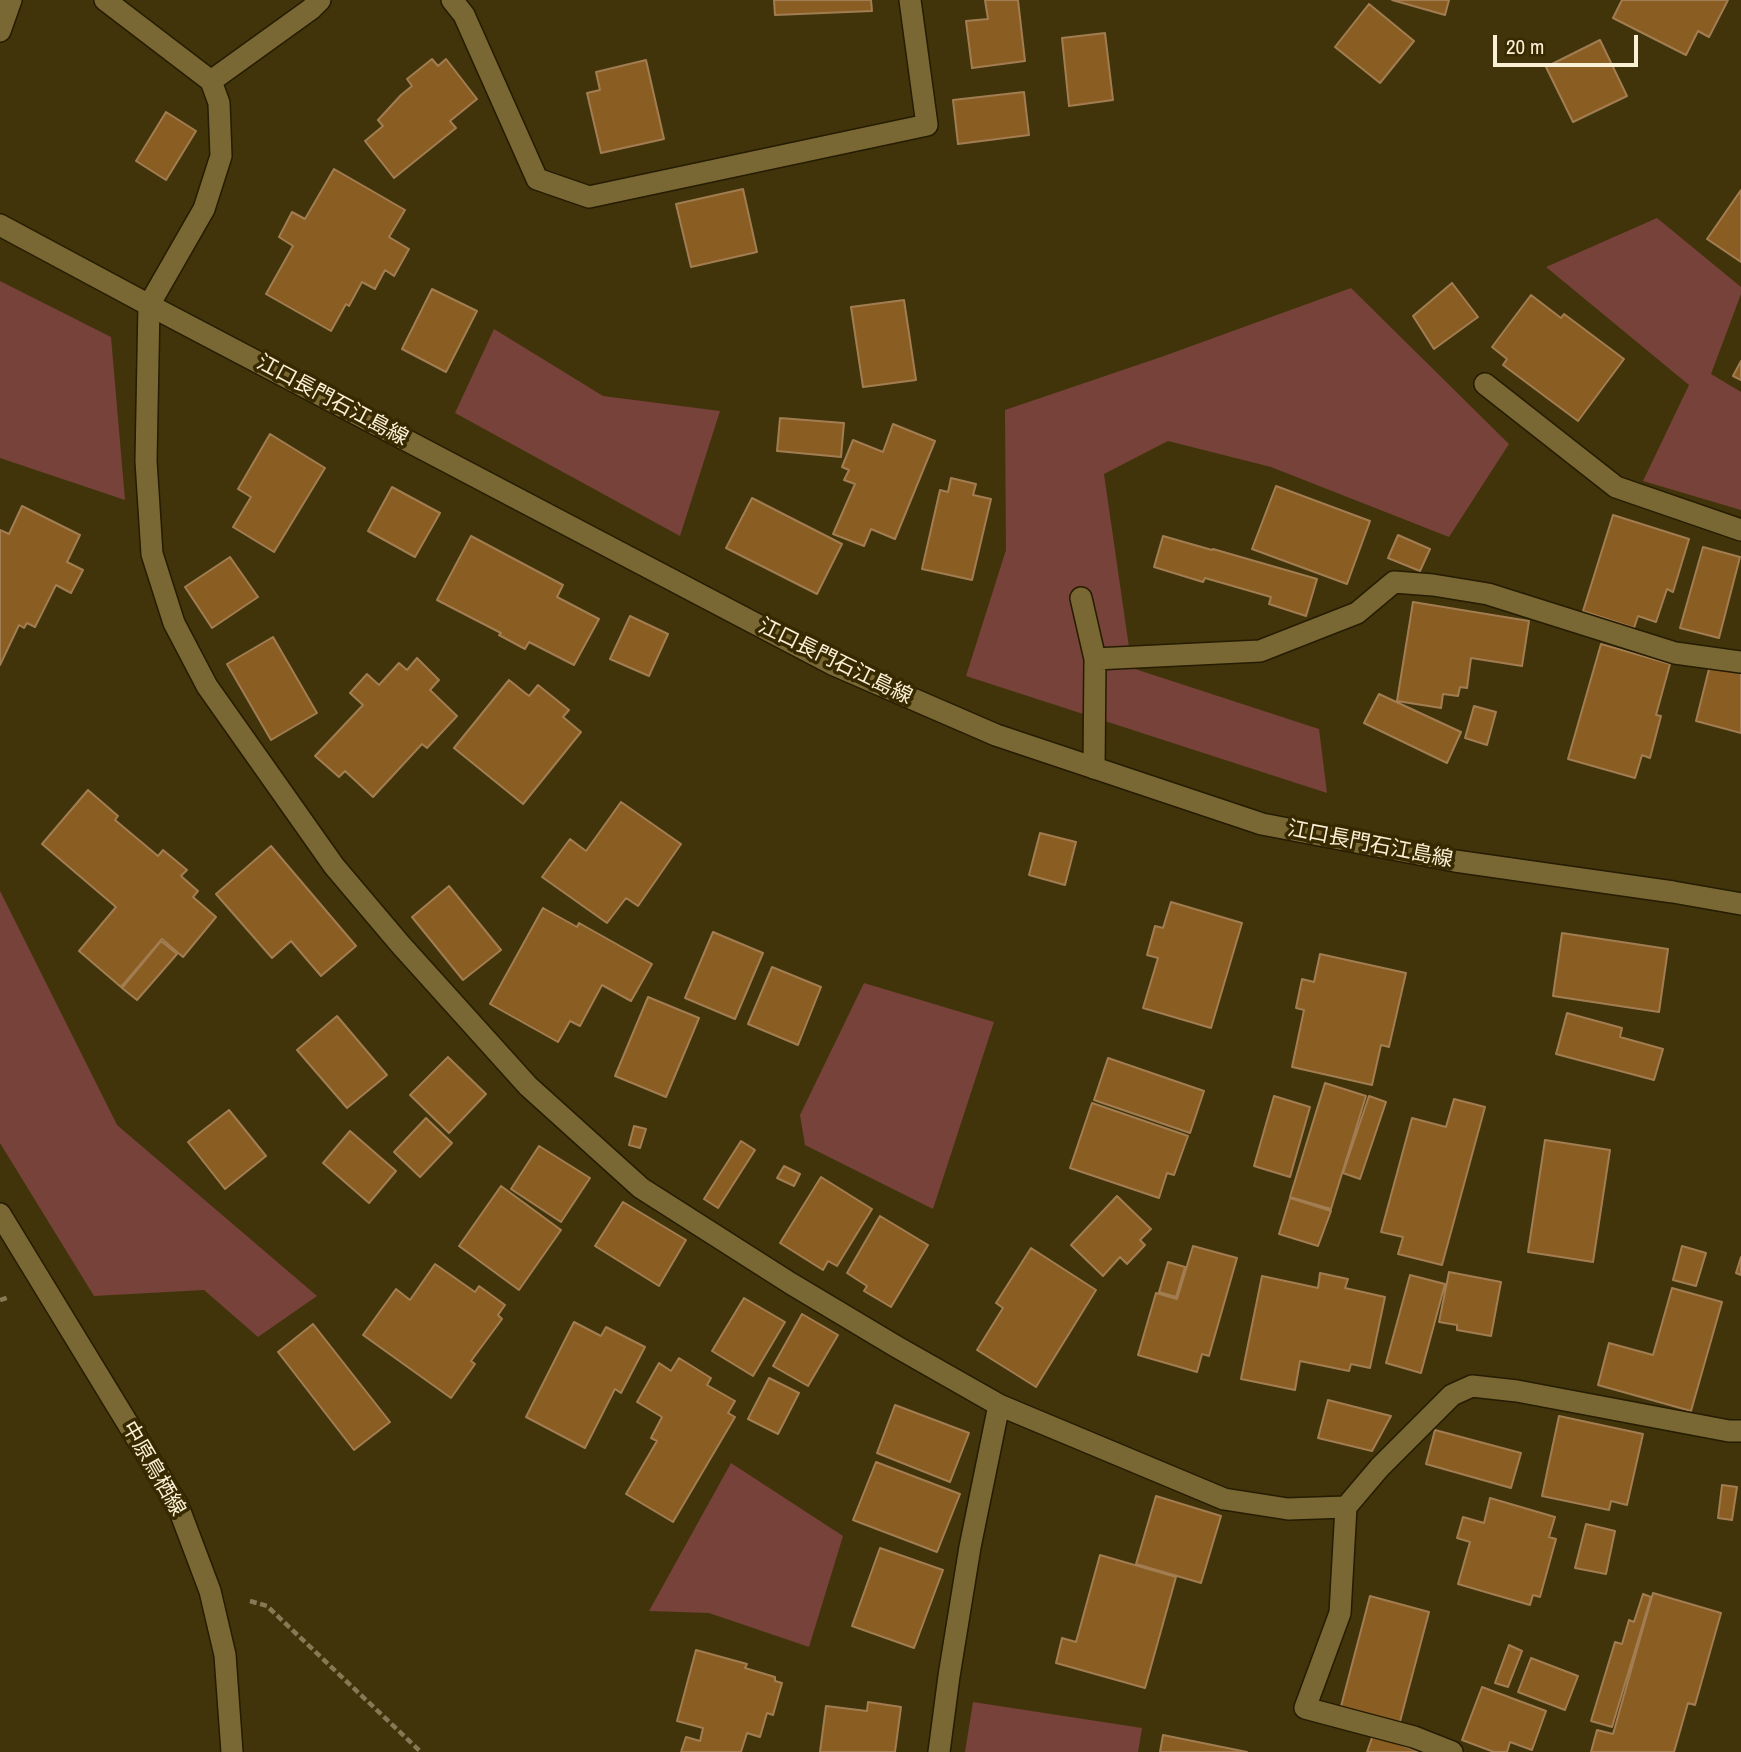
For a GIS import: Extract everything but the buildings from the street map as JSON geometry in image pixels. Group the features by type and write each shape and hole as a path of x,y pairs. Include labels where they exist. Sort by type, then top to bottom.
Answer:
{"street":[{"path":"0,32 11,0"},
{"path":"105,0 211,80 219,103 221,156 204,209 149,305 146,461 152,554 174,623 207,686 334,866 528,1086 641,1188 790,1283 999,1405 1224,1499 1288,1509 1346,1507"},
{"path":"211,80 320,0"},
{"path":"452,0 464,15 537,179 589,197 927,125 910,0"},
{"name":"江口長門石江島線","path":"0,225 832,664 996,736 1262,824 1455,861 1741,904"},
{"path":"1485,384 1616,487 1741,530"},
{"path":"1094,659 1260,651 1357,613 1394,582 1488,594 1675,653 1741,662"},
{"path":"1081,598 1094,659 1094,768"},
{"name":"中原鳥栖線","path":"0,1214 178,1506 210,1591 225,1656 233,1752"},
{"path":"1452,1752 1414,1737 1305,1708 1340,1613 1346,1507 1380,1466 1452,1395 1472,1386 1517,1391 1704,1427 1741,1431"},
{"path":"939,1752 970,1547 999,1405"}],"path":[{"path":"210,1591 267,1606 421,1752"}],"shaded area":[{"path":"1657,218 1741,287 1741,294 1711,374 1741,392 1741,510 1643,481 1689,385 1546,267"},
{"path":"0,281 111,337 125,500 0,458"},
{"path":"1351,288 1509,444 1449,537 1271,467 1168,441 1104,474 1132,668 1319,729 1327,793 966,676 1006,550 1005,410"},
{"path":"494,329 603,396 720,411 680,536 455,413"},
{"path":"0,891 117,1125 317,1296 258,1337 204,1290 94,1296 0,1143"},
{"path":"864,983 994,1022 933,1209 805,1145 800,1115"},
{"path":"731,1463 843,1536 809,1647 709,1613 649,1611"},
{"path":"973,1702 1142,1728 1138,1752 965,1752"}]}
